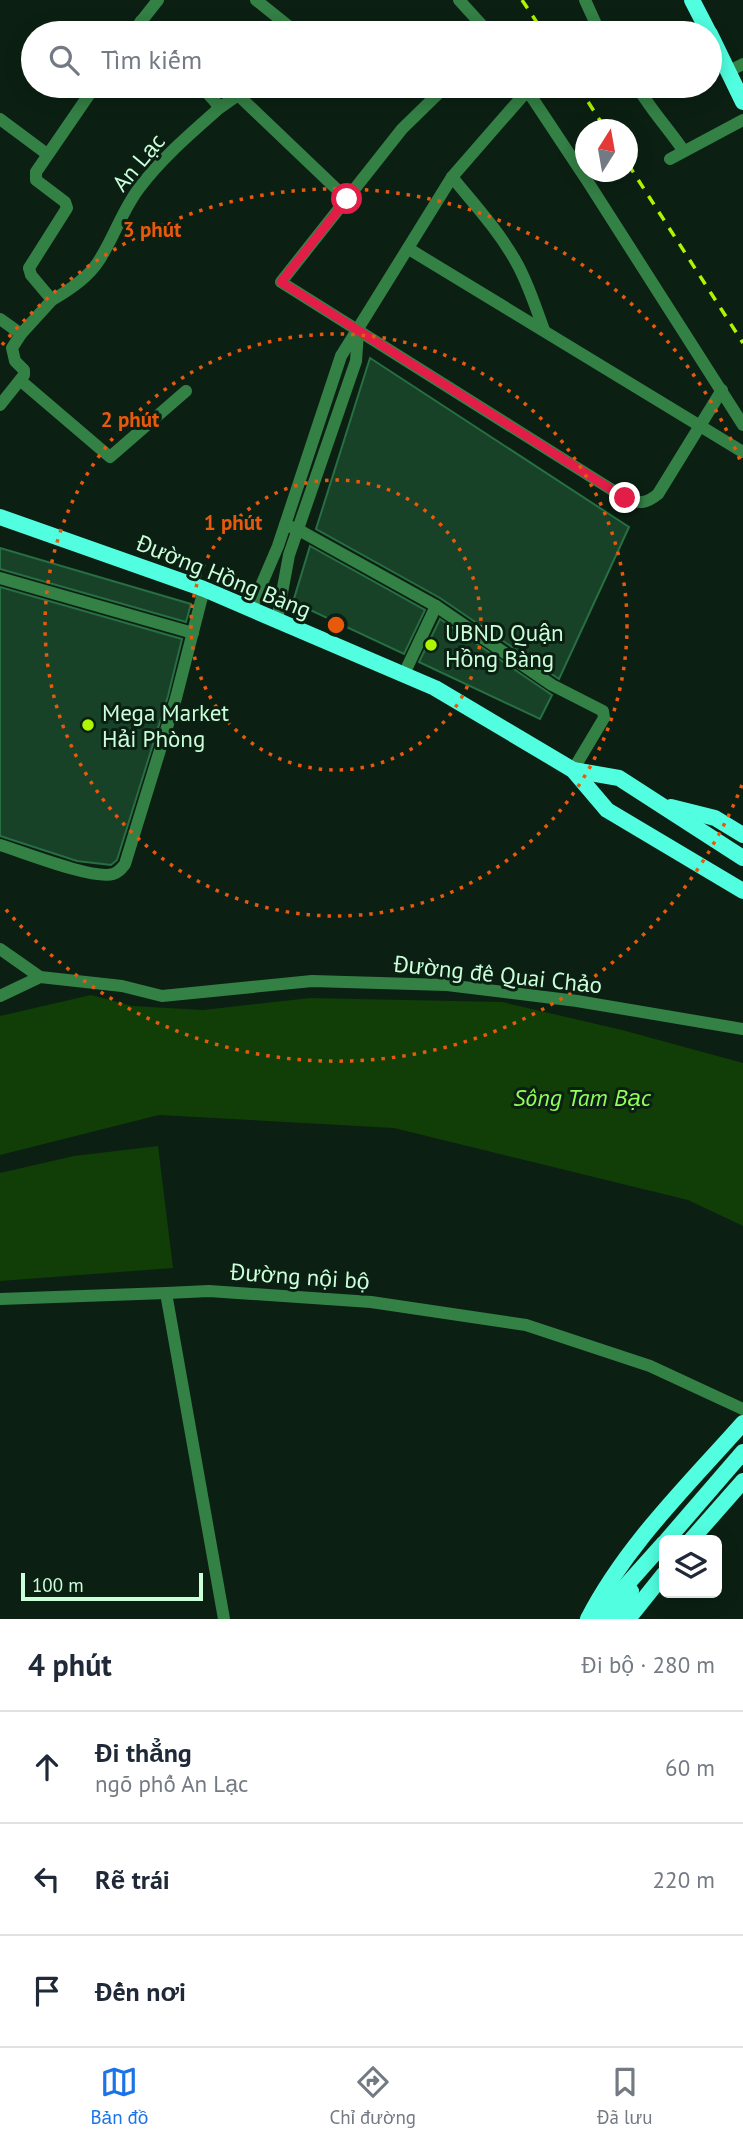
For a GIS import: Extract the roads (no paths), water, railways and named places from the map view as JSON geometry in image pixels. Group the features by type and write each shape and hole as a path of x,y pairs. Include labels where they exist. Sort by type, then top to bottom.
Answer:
{"main road":[{"path":"692,0 703,21"},
{"path":"722,49 736,67 743,102"},
{"name":"Đường Hồng Bàng","path":"0,517 204,589 435,688 573,770 607,810 743,891"},
{"name":"Đường Hồng Bàng","path":"573,770 619,778 743,858"},
{"path":"659,804 715,818 743,835"},
{"path":"587,1619 629,1554 743,1423"},
{"path":"672,1535 743,1452"},
{"path":"695,1535 743,1481"},
{"path":"596,1619 659,1549"},
{"path":"614,1619 650,1559"},
{"path":"628,1619 659,1580"}],"street":[{"path":"141,21 158,0"},
{"path":"256,0 282,21"},
{"path":"459,0 478,21"},
{"path":"585,0 595,21"},
{"path":"52,300 31,275 29,268 67,208 65,202 35,177 47,154 87,98"},
{"path":"212,98 218,109 234,98"},
{"path":"241,98 347,199"},
{"path":"434,98 402,129 281,282 625,498 638,503 649,502 658,495 722,390"},
{"path":"251,609 291,527 356,361 359,332 453,177 518,98"},
{"path":"531,98 743,425"},
{"path":"643,98 683,150"},
{"name":"An Lạc","path":"21,334 52,300 97,264 138,189 164,158 218,109"},
{"path":"0,118 47,154"},
{"path":"670,159 743,120"},
{"path":"453,177 515,260 527,283 544,330"},
{"path":"409,248 743,452"},
{"path":"0,319 21,334 12,348 15,361 24,370 21,381 0,405"},
{"path":"21,381 110,457 186,391"},
{"path":"291,527 436,606 552,685 604,711 604,718 573,770"},
{"path":"277,620 289,555 291,527"},
{"path":"0,579 193,633"},
{"path":"0,845 93,874 111,875 120,871 125,864 172,711 204,589"},
{"path":"403,676 436,606"},
{"path":"715,818 743,824"},
{"name":"Đường đê Quai Chảo","path":"0,949 40,977 122,986 162,996 312,981 447,985 576,1001 743,1029"},
{"path":"0,996 40,977"},
{"name":"Đường nội bộ","path":"0,1299 209,1291 371,1301 526,1325 650,1366 743,1409"},
{"path":"166,1293 224,1619"}],"water":[{"name":"Sông Tam Bạc","path":"91,995 132,1006 203,1010 310,998 502,1002 622,1030 743,1063 743,1226 688,1200 394,1128 159,1115 0,1155 0,1016"},
{"path":"158,1146 173,1268 0,1281 0,1173 74,1156"}],"railway":[{"path":"522,0 536,21"},
{"path":"586,98 599,119"},
{"path":"638,180 743,343"}],"place":[{"name":"UBND Quận Hồng Bàng","path":"431,645"},
{"name":"Mega Market Hải Phòng","path":"88,725"}]}
